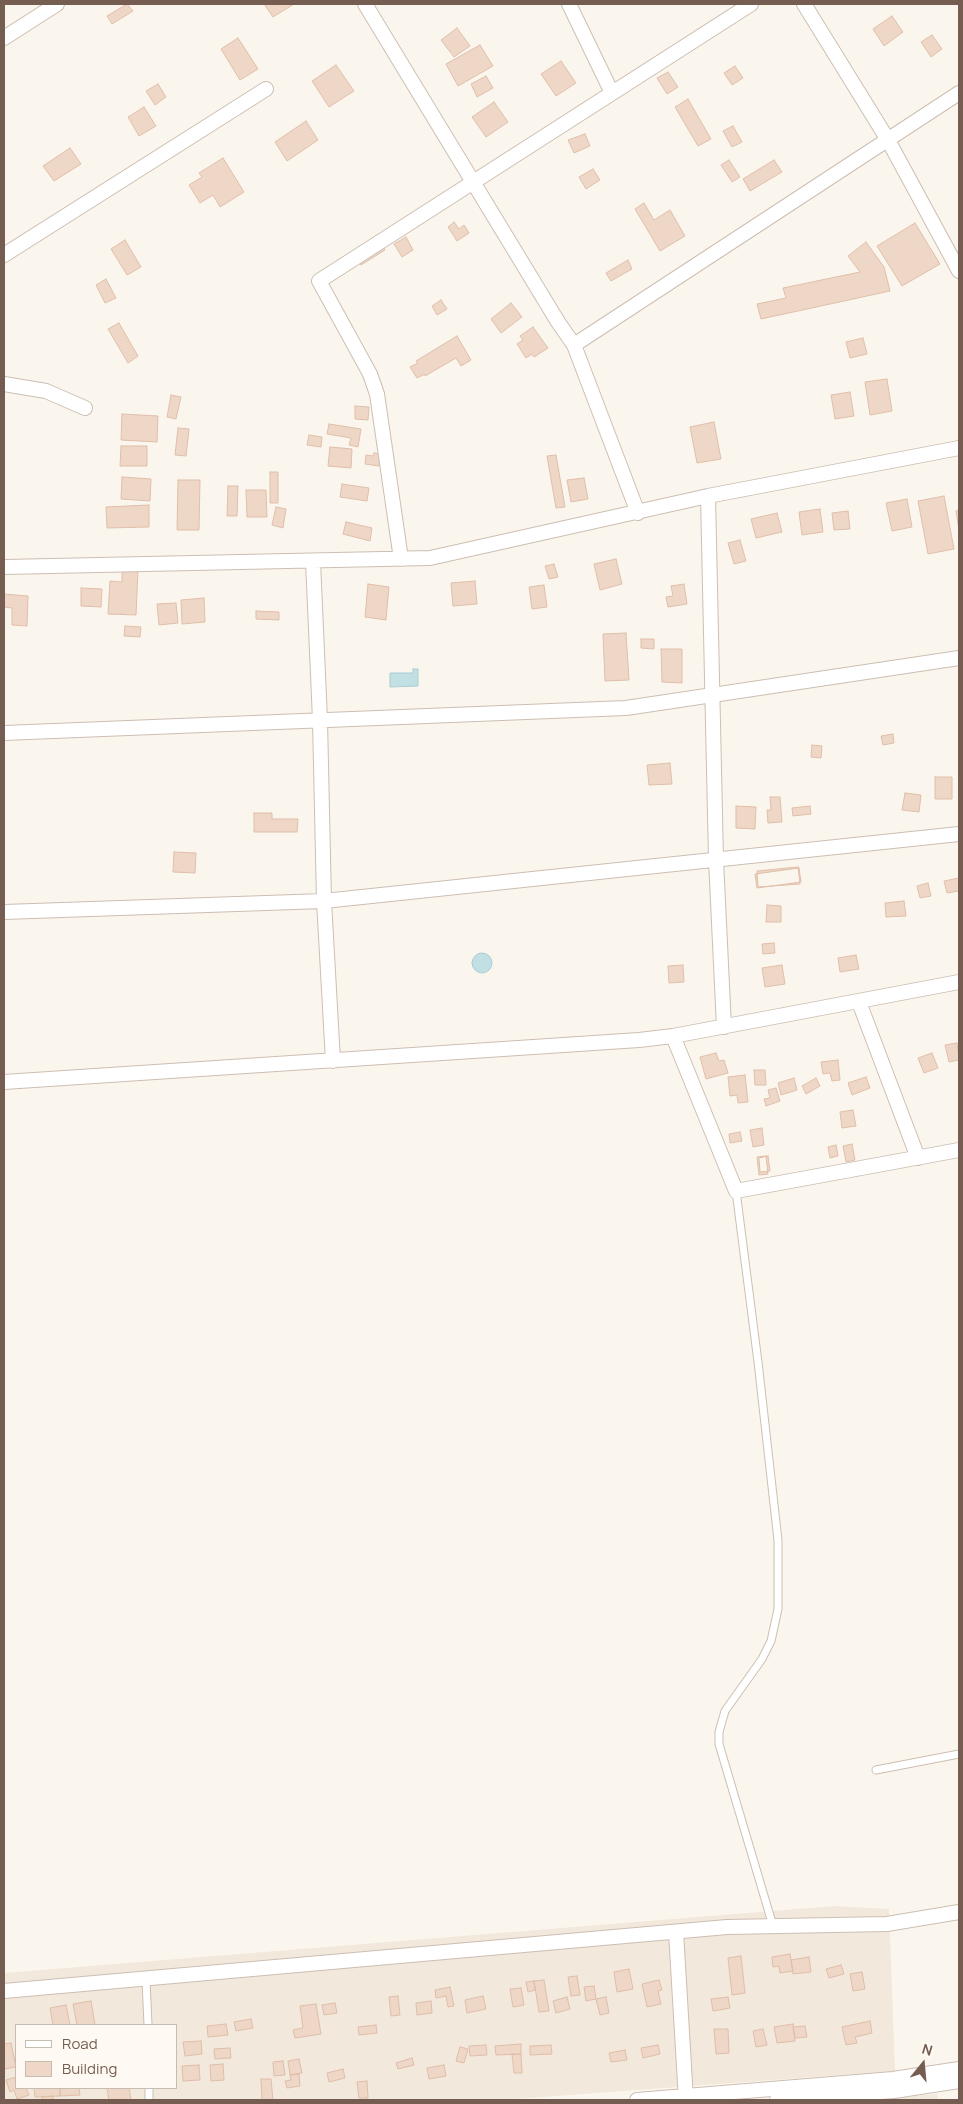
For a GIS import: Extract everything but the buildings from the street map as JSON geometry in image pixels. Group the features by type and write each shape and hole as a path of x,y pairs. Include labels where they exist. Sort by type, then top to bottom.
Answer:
{"street":[{"path":"4,38 57,4"},
{"path":"365,4 558,322 574,345 638,513"},
{"path":"569,4 612,93"},
{"path":"401,559 377,394 370,374 320,281 751,4"},
{"path":"804,4 888,140 959,271"},
{"path":"4,255 266,89"},
{"path":"574,345 959,93"},
{"path":"4,384 46,391 85,408"},
{"path":"4,566 430,558 708,496 959,448"},
{"path":"708,496 716,860 724,1027"},
{"path":"313,561 320,720 324,901 334,1060"},
{"path":"4,733 626,708 959,658"},
{"path":"4,912 324,901 959,834"},
{"path":"4,1082 673,1036 959,982"},
{"path":"859,1002 918,1158"},
{"path":"673,1036 736,1191 959,1150"},
{"path":"4,1991 146,1980 728,1927 887,1924 959,1912"},
{"path":"676,1932 686,2098"},
{"path":"636,2100 686,2098 893,2079 959,2069"},
{"path":"777,2100 894,2091 959,2081"}],"lane":[{"path":"736,1191 777,1530 778,1609 772,1641 721,1721 719,1744 773,1927"},
{"path":"876,1770 959,1754"},
{"path":"146,1980 148,2024"}],"shaded area":[{"path":"834,1906 889,1909 895,2071 502,2100 4,2100 4,1973"},
{"path":"937,2094 938,2100 871,2100"}],"water":[{"path":"413,669 418,669 418,686 390,687 390,673 413,673"},
{"path":"482,953 489,956 492,963 489,970 482,973 475,970 472,963 475,956"}]}
